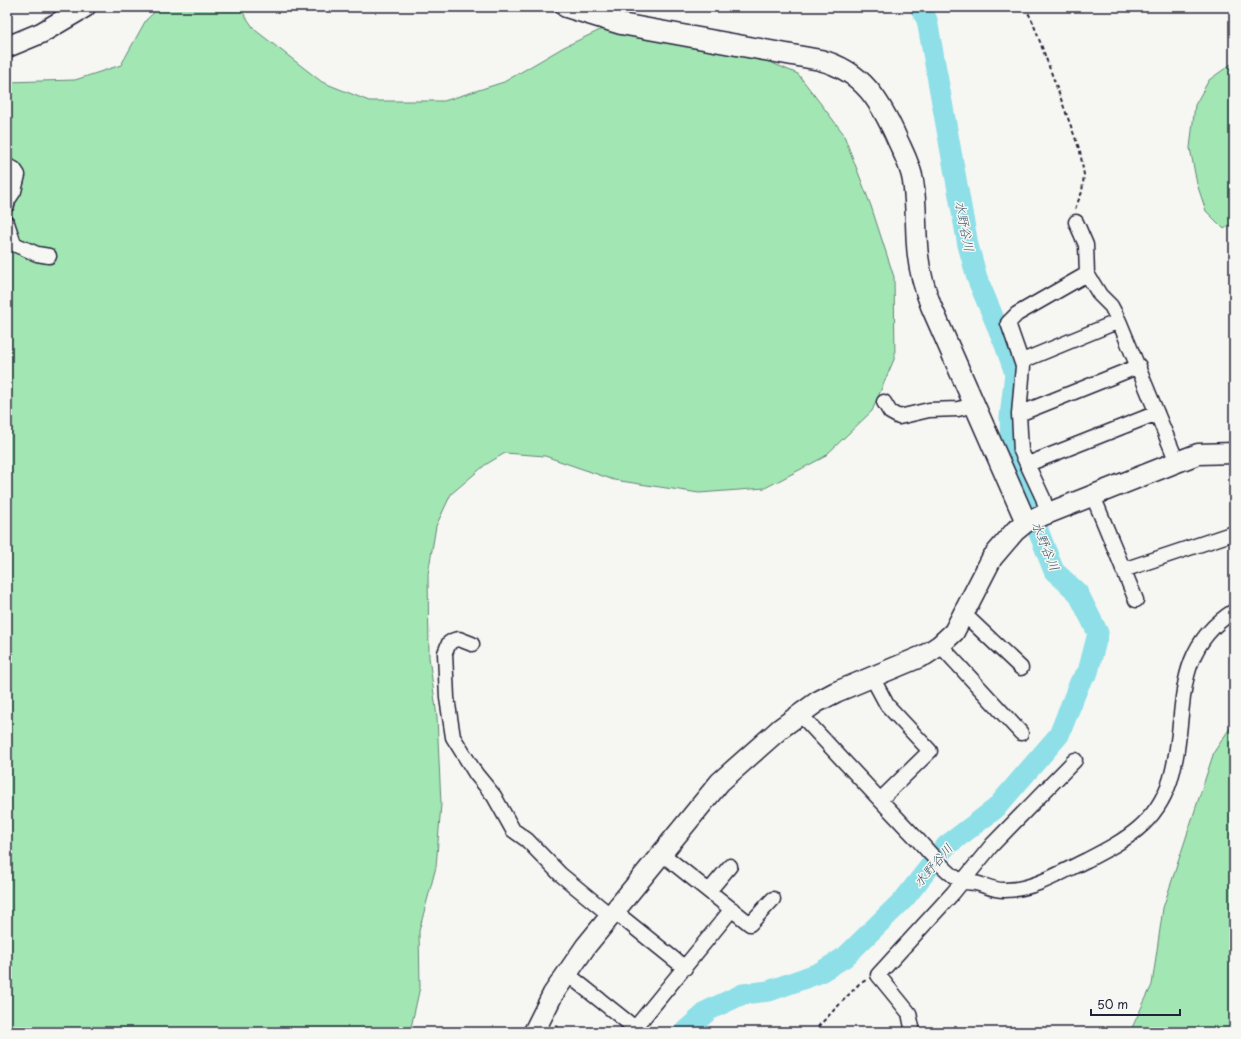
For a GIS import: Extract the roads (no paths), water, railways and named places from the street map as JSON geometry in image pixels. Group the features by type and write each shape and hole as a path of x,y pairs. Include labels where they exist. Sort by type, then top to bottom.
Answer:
{"street":[{"path":"7,47 41,33 85,7"},
{"path":"566,7 621,24 836,64 849,71 862,82 876,98 908,163 913,180 918,256 922,278 931,306 976,405 1037,518"},
{"path":"7,166 14,169 18,175 14,191 8,200 7,205"},
{"path":"1076,222 1086,245 1087,274 1100,295 1111,306 1119,321 1139,366 1177,462"},
{"path":"7,223 14,244 37,254 49,256"},
{"path":"1037,518 1028,464 1021,451 1019,443 1022,361 1008,323 1017,314 1087,274"},
{"path":"1022,361 1119,321"},
{"path":"1019,414 1139,366"},
{"path":"884,402 890,412 900,417 929,410 958,409 976,405"},
{"path":"1028,464 1157,414"},
{"path":"534,1032 549,1001 566,973 612,913 720,782 800,714 836,692 925,655 940,645 954,632 992,558 1015,531 1037,518 1198,454 1234,453"},
{"path":"1092,496 1136,600"},
{"path":"1123,570 1234,533"},
{"path":"800,714 935,858 961,881 976,883 1003,891 1029,886 1040,883 1121,843 1152,816 1160,803 1170,780 1177,754 1183,691 1189,665 1198,646 1210,631 1234,611"},
{"path":"964,614 1021,668"},
{"path":"472,644 459,639 454,640 449,643 445,653 447,698 453,737 476,774 494,796 513,830 527,840 560,874 685,968"},
{"path":"940,645 1021,733"},
{"path":"872,677 887,706 930,751 880,800"},
{"path":"913,1032 909,1012 878,975 953,893 961,881 992,845 1074,760"},
{"path":"661,853 750,924 773,899"},
{"path":"709,891 730,866"},
{"path":"566,973 635,1028 732,910"}],"waterway":[{"name":"水野谷川","path":"684,1032 709,1010 743,994 769,991 819,973 845,957 905,898 946,846 995,809 1059,735 1080,682 1088,672 1098,633 1078,593 1054,571 1039,533 1031,501 1011,455 1010,417 1015,373 977,278 968,245 927,20 920,7"}]}
